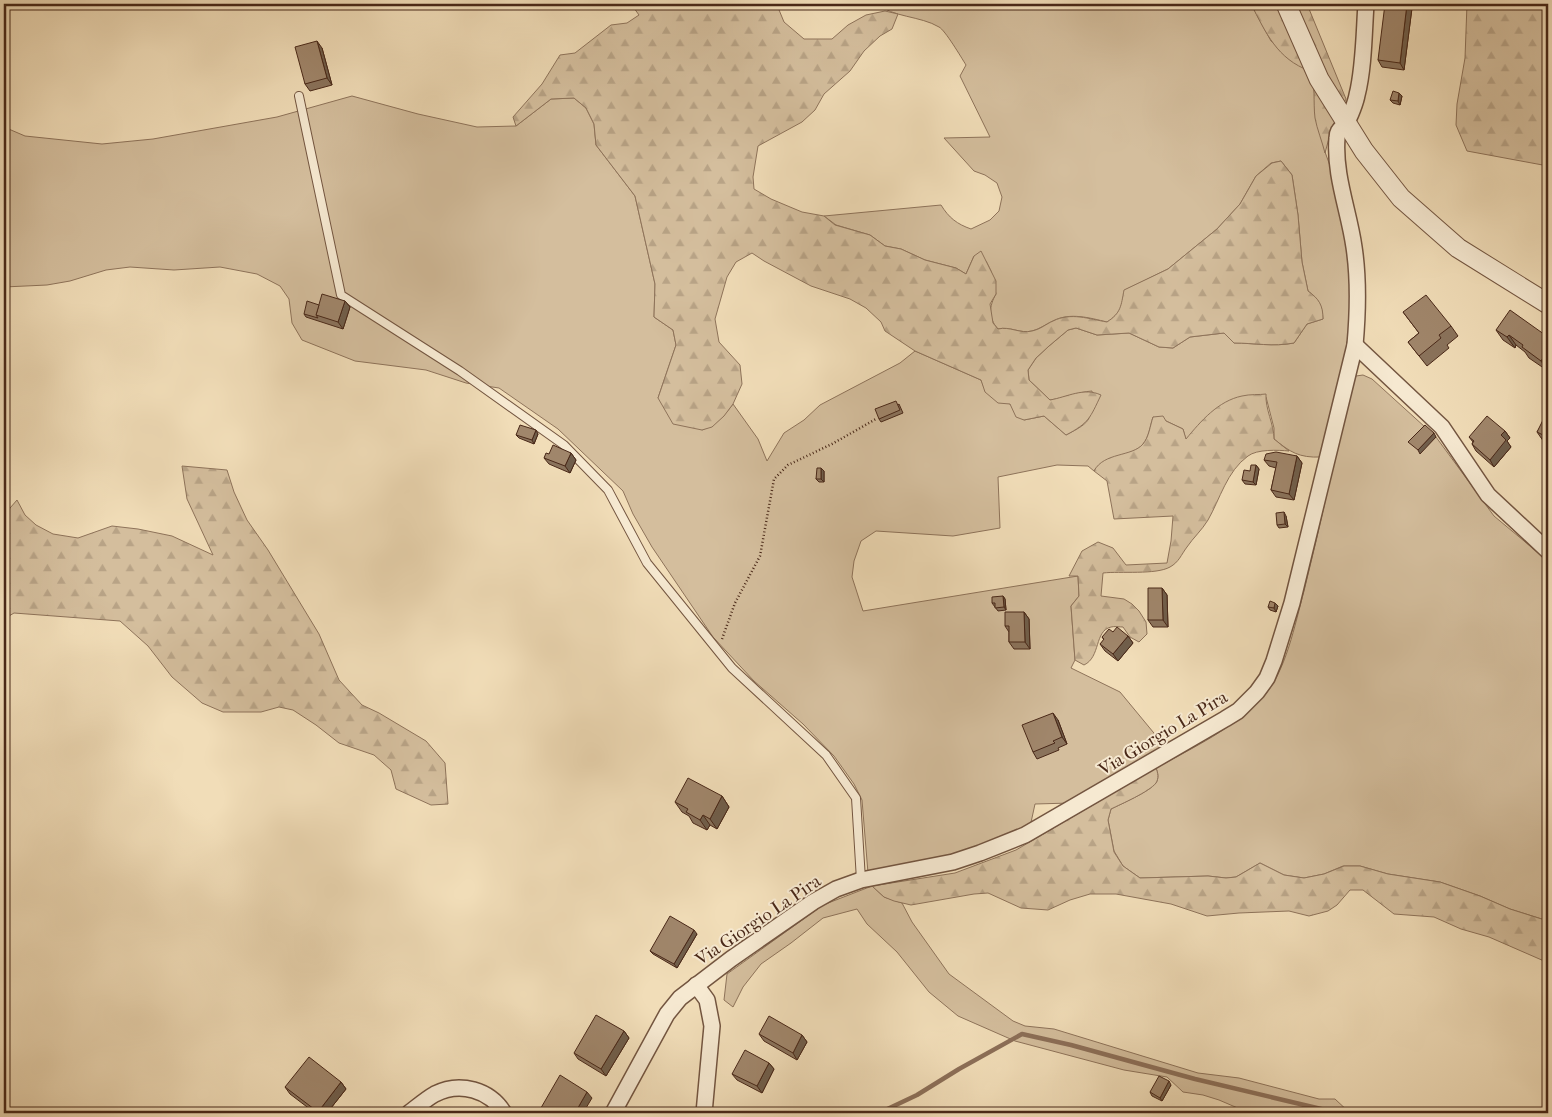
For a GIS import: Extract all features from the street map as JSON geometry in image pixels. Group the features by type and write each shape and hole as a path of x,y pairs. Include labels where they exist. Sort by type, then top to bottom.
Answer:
{"street":[{"path":"1286,4 1318,79 1364,151 1401,198 1458,248 1548,304"},
{"name":"Via Giorgio La Pira","path":"613,1113 667,1014 680,998 813,902 836,889 861,880 953,862 980,854 1024,836 1225,720 1238,711 1252,697 1267,678 1285,628 1355,345 1358,277 1354,245 1337,164 1337,136 1340,127 1346,124 1357,95 1366,4"},
{"path":"1355,345 1442,427 1488,495 1548,552"},
{"path":"696,985 707,1000 712,1026 704,1113"},
{"path":"409,1113 435,1094 456,1088 476,1089 493,1098 504,1113"}],"lane":[{"path":"299,96 341,295 460,371 564,445 608,490 647,563 732,668 826,755 856,798 861,880"}],"path":[{"path":"719,652 724,628 760,556 774,479 788,465 832,444 876,419"}],"green space":[{"path":"631,4 773,4 777,5 784,22 804,39 832,39 848,25 866,15 885,11 898,14 892,29 880,36 864,51 850,71 824,94 815,110 802,122 758,146 753,177 754,189 771,199 802,212 824,216 835,225 870,235 885,246 901,249 925,260 956,268 966,274 974,256 981,251 996,281 996,294 990,304 993,323 998,329 1007,328 1028,332 1066,317 1080,317 1107,322 1120,309 1124,290 1168,269 1217,229 1240,204 1256,176 1272,163 1281,161 1292,175 1302,262 1308,291 1320,303 1323,319 1307,324 1294,343 1279,345 1234,343 1224,333 1190,337 1173,348 1159,347 1129,333 1097,335 1076,328 1068,330 1036,358 1028,370 1029,380 1050,400 1082,392 1101,395 1088,419 1080,427 1066,435 1044,416 1024,420 1016,417 1010,404 998,403 985,392 981,380 915,351 885,331 881,322 866,308 850,299 811,286 752,253 736,262 727,277 715,319 719,342 740,365 742,384 733,404 712,427 702,430 673,424 658,398 676,345 673,330 654,317 655,284 635,196 596,145 594,124 586,108 574,98 551,99 516,126 513,117 542,84 560,55 575,53 611,25 627,23 639,15"},
{"path":"878,4 1251,4 1271,41 1310,71 1314,81 1325,152 1336,182 1352,277 1350,325 1346,352 1321,457 1295,453 1274,439 1274,428 1266,397 1186,440 1183,429 1153,417 1147,438 1143,444 1133,451 1104,461 1094,471 1088,466 1057,465 998,477 1000,528 953,536 876,531 861,541 854,561 852,577 863,611 1078,576 1079,596 1071,606 1075,660 1071,668 1120,692 1163,744 1161,750 1071,803 1035,804 1030,827 945,859 868,873 862,800 854,784 834,756 803,724 754,681 713,637 652,547 633,514 623,491 558,429 499,388 466,383 426,370 355,361 302,340 292,323 289,299 280,286 257,274 220,267 174,270 130,267 106,270 70,281 47,285 4,287 4,127 25,136 102,144 153,139 277,117 352,96 418,114 477,127 516,126 551,99 574,98 586,108 594,124 596,145 635,196 655,284 654,317 673,330 676,345 658,398 702,430 719,420 733,404 758,439 767,461 784,433 804,420 820,405 900,363 915,351 981,380 986,392 1010,404 1024,420 1044,416 1066,435 1086,423 1089,419 1092,391 1050,400 1029,380 1028,370 1036,358 1068,330 1076,328 1097,335 1129,333 1159,347 1173,348 1190,337 1224,333 1234,343 1279,345 1294,343 1307,324 1323,319 1319,303 1308,291 1302,262 1292,175 1281,161 1271,163 1256,176 1240,204 1217,229 1168,269 1125,290 1120,309 1107,322 1073,316 1060,318 1028,332 1007,328 998,329 991,316 991,307 996,294 991,271 986,261 974,256 966,274 956,268 925,260 901,249 885,246 870,235 836,225 824,216 941,205 954,220 971,229 990,220 999,211 1002,197 997,183 985,175 974,171 944,138 990,137 960,76 966,65 957,50 939,27 932,23 890,12"},
{"path":"1251,4 1307,4 1346,99 1332,127 1325,153 1315,118 1314,88 1310,71 1289,60 1281,52 1268,35"},
{"path":"1467,4 1548,4 1548,166 1467,151 1456,125 1457,104 1465,58"},
{"path":"1363,375 1372,379 1436,437 1494,516 1548,561 1548,921 1510,909 1440,882 1388,874 1360,866 1343,866 1324,874 1304,878 1284,875 1260,863 1236,877 1140,878 1123,866 1114,851 1108,820 1111,809 1135,798 1156,783 1158,774 1156,768 1212,737 1239,719 1263,697 1278,675 1289,647 1304,591 1350,384 1356,376"},
{"path":"1266,394 1274,439 1289,451 1257,452 1241,462 1229,477 1206,524 1178,561 1170,567 1156,571 1103,573 1101,596 1124,599 1132,604 1146,622 1147,634 1139,642 1130,637 1123,627 1111,627 1102,634 1096,651 1089,661 1084,665 1075,660 1071,606 1079,596 1078,576 1069,576 1082,551 1098,542 1113,548 1126,565 1167,563 1171,541 1173,516 1114,519 1107,481 1094,471 1104,461 1132,451 1143,444 1148,435 1153,417 1163,416 1166,421 1183,429 1186,439 1204,419 1225,402 1245,395"},
{"path":"182,466 227,470 234,492 247,520 268,550 319,634 339,680 362,705 426,741 445,763 448,804 431,805 396,789 391,770 374,755 339,743 293,710 279,707 261,712 223,712 202,703 172,677 148,646 120,621 14,613 4,619 4,515 17,500 25,515 36,525 53,534 78,538 112,526 138,529 172,536 213,555 187,499"},
{"path":"1156,768 1158,779 1156,783 1141,794 1111,809 1108,820 1114,852 1123,866 1140,878 1236,877 1260,863 1284,875 1304,878 1324,874 1344,866 1360,866 1388,874 1440,882 1510,909 1548,921 1548,961 1434,917 1394,914 1363,890 1350,890 1337,905 1328,911 1309,916 1289,911 1207,916 1171,904 1116,894 1090,894 1070,900 1048,910 1021,908 988,893 911,905 884,897 872,886 955,873 1016,850"},
{"path":"872,886 884,897 902,903 912,922 949,974 1013,1021 1025,1026 1054,1029 1198,1073 1239,1078 1319,1099 1335,1099 1350,1113 1247,1113 1219,1100 1183,1092 1167,1077 1124,1070 1015,1041 958,1016 929,992 897,952 867,924 857,909 823,918 761,964 743,987 733,1007 724,1000 727,974 823,905"}],"building":[{"path":"1385,4 1407,4 1400,63 1378,60"},
{"path":"317,41 327,78 305,84 295,47"},
{"path":"1393,91 1399,93 1398,101 1390,100"},
{"path":"322,294 345,301 338,322 316,315"},
{"path":"1426,295 1451,326 1439,335 1441,338 1419,356 1408,342 1419,333 1403,312"},
{"path":"307,301 319,305 316,315 318,318 304,314"},
{"path":"1510,310 1548,337 1548,350 1541,361 1509,335 1507,337 1496,330"},
{"path":"896,401 900,410 879,419 875,409"},
{"path":"1546,414 1548,415 1548,442 1542,438 1543,435 1537,432"},
{"path":"1487,416 1505,431 1501,435 1506,440 1490,460 1472,444 1474,441 1469,437"},
{"path":"520,425 536,430 532,440 516,435"},
{"path":"1425,425 1434,433 1418,450 1408,442"},
{"path":"553,445 571,453 565,466 544,458 546,453 549,454"},
{"path":"1276,452 1297,456 1289,494 1271,490 1277,462 1264,460 1266,454"},
{"path":"1251,465 1256,465 1253,482 1242,480 1244,470 1250,471"},
{"path":"817,468 821,468 821,479 816,479"},
{"path":"1284,512 1285,524 1277,525 1276,513"},
{"path":"1148,588 1162,588 1163,620 1148,620"},
{"path":"1003,596 1004,607 995,608 995,603 992,603 992,597"},
{"path":"1270,601 1275,603 1274,608 1268,607"},
{"path":"1005,612 1024,612 1025,642 1009,642 1009,626 1005,626"},
{"path":"1117,627 1128,636 1113,654 1100,644 1104,639 1102,637 1109,629 1113,632"},
{"path":"1053,713 1062,737 1053,741 1055,743 1033,752 1022,725"},
{"path":"688,778 722,796 710,819 703,815 700,820 686,812 688,809 675,802"},
{"path":"670,916 694,930 674,964 650,951"},
{"path":"596,1015 624,1031 601,1069 574,1053"},
{"path":"769,1016 802,1035 793,1053 759,1034"},
{"path":"745,1050 769,1063 757,1086 732,1074"},
{"path":"309,1057 341,1082 318,1112 285,1087"},
{"path":"560,1075 587,1092 575,1113 538,1113"},
{"path":"1159,1076 1169,1081 1160,1098 1150,1092"},
{"path":"198,1109 201,1113 193,1113"},
{"path":"798,1109 807,1113 796,1113"}],"waterway":[{"path":"879,1113 917,1095 1022,1034 1071,1045 1195,1079 1338,1113"}]}
